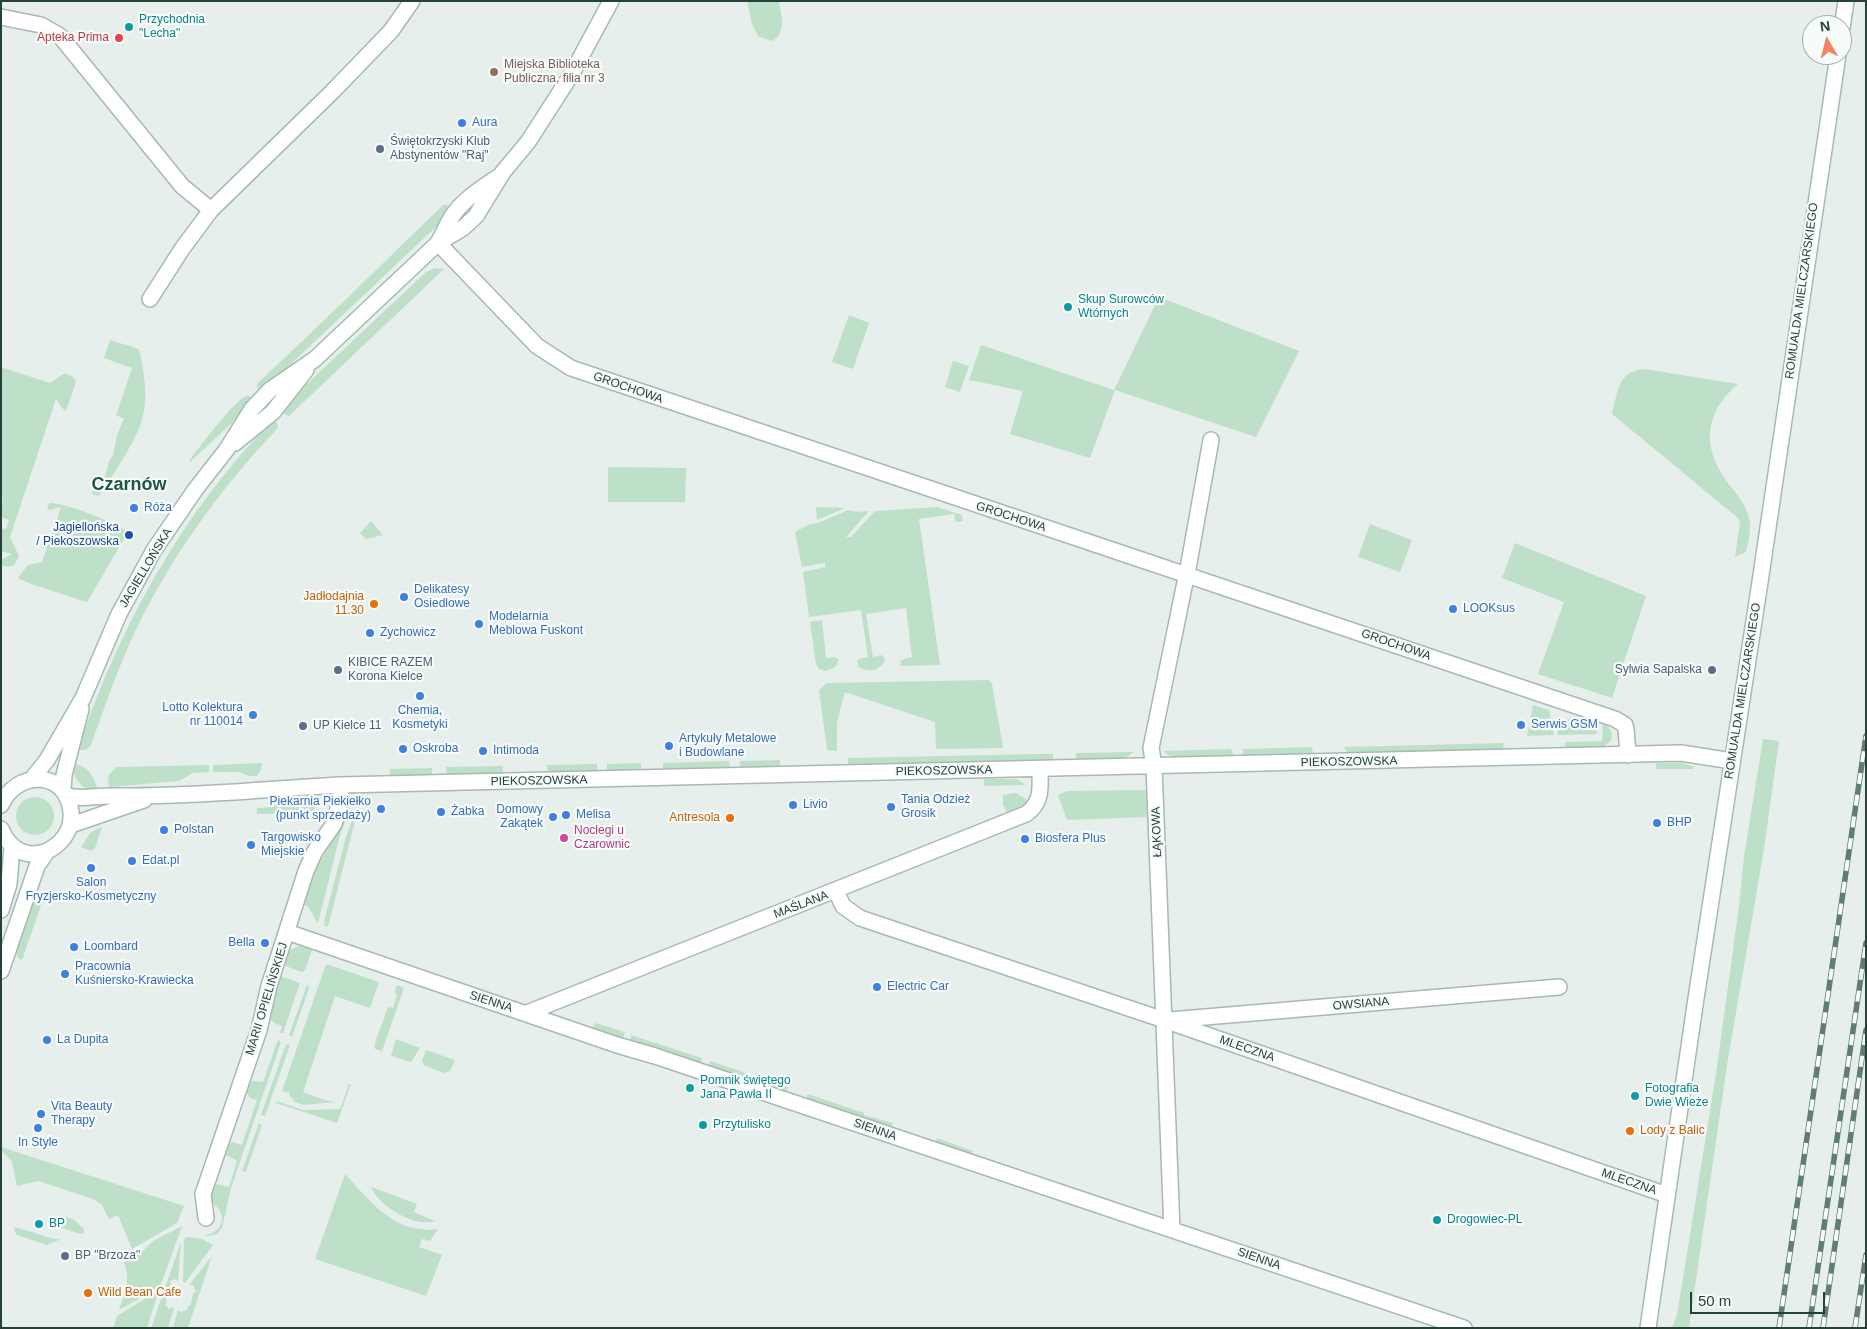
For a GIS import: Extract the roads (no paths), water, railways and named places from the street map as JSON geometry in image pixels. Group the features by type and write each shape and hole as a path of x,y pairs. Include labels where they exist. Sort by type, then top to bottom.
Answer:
{"street":[{"path":"150,299 182,249 211,210 332,92 384,38 412,1"},
{"path":"1844,15 1846,1"},
{"name":"JAGIELLOŃSKA","path":"31,780 47,760 83,698 119,614 154,550 196,490 228,449 273,412 315,359 438,243 464,228 473,220 483,208 503,172 528,142 571,75 609,3"},
{"path":"1,17 41,25 60,36 174,177 191,195 211,210"},
{"name":"ROMUALDA MIELCZARSKIEGO","path":"1648,1328 1837,65"},
{"name":"GROCHOWA","path":"438,243 538,346 571,368 1614,719 1625,725 1628,756"},
{"name":"ŁĄKOWA","path":"1172,1230 1154,766 1151,748 1211,440"},
{"name":"JAGIELLOŃSKA","path":"71,825 71,811 65,792 64,775 76,733 83,698"},
{"name":"PIEKOSZOWSKA","path":"31,780 50,781 65,792 78,798 103,795 155,796 341,785 1628,756 1688,753 1732,761"},
{"name":"MAŚLANA","path":"527,1013 1026,814 1034,809 1038,801 1040,793 1040,768"},
{"path":"1,805 7,789 23,781 31,780"},
{"name":"MARII OPIELIŃSKIEJ","path":"206,1218 204,1194 259,1030 269,986 295,905 312,858 334,824 340,801 341,785"},
{"name":"PIEKOSZOWSKA","path":"71,825 155,796"},
{"path":"1,971 37,866 46,853 62,840 71,825"},
{"path":"1,829 12,847 28,854 46,853"},
{"path":"1,910 9,884 12,847"},
{"name":"MLECZNA","path":"836,891 843,906 860,918 1164,1020 1668,1195"},
{"name":"SIENNA","path":"287,932 403,973 527,1013 617,1045 656,1056 1464,1328"},
{"name":"OWSIANA","path":"1164,1020 1558,987"}],"railway":[{"path":"1779,1328 1866,736"},
{"path":"1809,1328 1866,943"},
{"path":"1823,1328 1866,1030"},
{"path":"1855,1328 1866,1255"}],"place":[{"name":"Przychodnia \"Lecha\"","path":"129,27"},
{"name":"Apteka Prima","path":"119,38"},
{"name":"Miejska Biblioteka Publiczna, filia nr 3","path":"494,72"},
{"name":"Aura","path":"462,123"},
{"name":"Świętokrzyski Klub Abstynentów \"Raj\"","path":"380,149"},
{"name":"Skup Surowców Wtórnych","path":"1068,307"},
{"name":"Róża","path":"134,508"},
{"name":"Jagiellońska / Piekoszowska","path":"129,535"},
{"name":"Delikatesy Osiedlowe","path":"404,597"},
{"name":"Jadłodajnia 11.30","path":"374,604"},
{"name":"LOOKsus","path":"1453,609"},
{"name":"Modelarnia Meblowa Fuskont","path":"479,624"},
{"name":"Zychowicz","path":"370,633"},
{"name":"KIBICE RAZEM Korona Kielce","path":"338,670"},
{"name":"Sylwia Sapalska","path":"1712,670"},
{"name":"Chemia, Kosmetyki","path":"420,696"},
{"name":"Lotto Kolektura nr 110014","path":"253,715"},
{"name":"Serwis GSM","path":"1521,725"},
{"name":"UP Kielce 11","path":"303,726"},
{"name":"Artykuły Metalowe i Budowlane","path":"669,746"},
{"name":"Oskroba","path":"403,749"},
{"name":"Intimoda","path":"483,751"},
{"name":"Livio","path":"793,805"},
{"name":"Tania Odzież Grosik","path":"891,807"},
{"name":"Piekarnia Piekiełko (punkt sprzedaży)","path":"381,809"},
{"name":"Żabka","path":"441,812"},
{"name":"Melisa","path":"566,815"},
{"name":"Domowy Zakątek","path":"553,817"},
{"name":"Antresola","path":"730,818"},
{"name":"BHP","path":"1657,823"},
{"name":"Polstan","path":"164,830"},
{"name":"Noclegi u Czarownic","path":"564,838"},
{"name":"Biosfera Plus","path":"1025,839"},
{"name":"Targowisko Miejskie","path":"251,845"},
{"name":"Edat.pl","path":"132,861"},
{"name":"Salon Fryzjersko-Kosmetyczny","path":"91,868"},
{"name":"Bella","path":"265,943"},
{"name":"Loombard","path":"74,947"},
{"name":"Pracownia Kuśniersko-Krawiecka","path":"65,974"},
{"name":"Electric Car","path":"877,987"},
{"name":"La Dupita","path":"47,1040"},
{"name":"Pomnik świętego Jana Pawła II","path":"690,1088"},
{"name":"Fotografia Dwie Wieże","path":"1635,1096"},
{"name":"Vita Beauty Therapy","path":"41,1114"},
{"name":"Przytulisko","path":"703,1125"},
{"name":"In Style","path":"38,1128"},
{"name":"Lody z Balic","path":"1630,1131"},
{"name":"Drogowiec-PL","path":"1437,1220"},
{"name":"BP","path":"39,1224"},
{"name":"BP \"Brzoza\"","path":"65,1256"},
{"name":"Wild Bean Cafe","path":"88,1293"}],"district":[{"name":"Czarnów","path":"129,485"}]}
